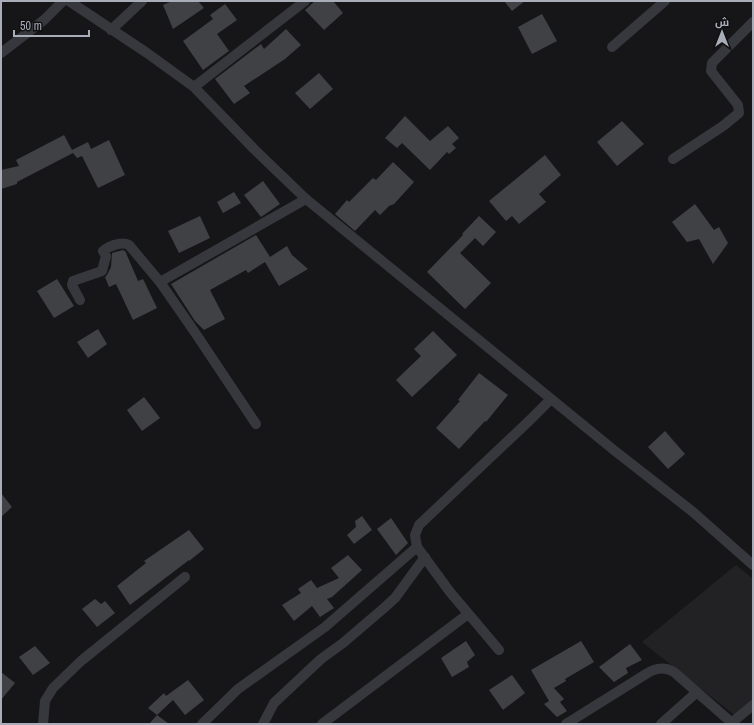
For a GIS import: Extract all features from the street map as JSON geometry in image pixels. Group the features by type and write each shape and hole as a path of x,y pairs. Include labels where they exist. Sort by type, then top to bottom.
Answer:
{"street":[{"path":"1,53 44,20 63,1"},
{"path":"69,1 147,53 194,87 255,150 306,199 615,451 693,512 753,565"},
{"path":"111,30 142,1"},
{"path":"194,87 305,1"},
{"path":"612,47 664,1"},
{"path":"673,159 723,126 739,113 738,105 711,71 712,63 753,22"},
{"path":"160,282 306,199"},
{"path":"80,300 72,285 73,281 102,271 106,256 103,251 105,248 122,243 129,245 160,282 256,424"},
{"path":"499,650 450,592 417,547 415,536 419,525 551,399"},
{"path":"202,724 238,690 325,627 417,547"},
{"path":"263,724 274,703 321,659 344,643 395,598 425,557"},
{"path":"43,724 45,701 53,688 82,661 185,577"},
{"path":"322,724 468,614"},
{"path":"566,724 657,668 670,670 731,723 753,705"},
{"path":"661,724 697,692"}],"shaded area":[{"path":"736,565 753,579 753,703 737,717 642,642"}],"building":[{"path":"172,1 198,1 204,8 173,29 163,5"},
{"path":"315,1 333,1 343,13 324,30 305,10"},
{"path":"504,1 525,1 512,11"},
{"path":"225,4 237,20 217,34 229,51 203,70 183,41 213,19 210,15"},
{"path":"542,14 557,41 532,54 518,27"},
{"path":"286,29 301,45 285,59 244,86 250,93 234,104 215,79 261,44 264,49"},
{"path":"319,73 333,89 310,109 295,93"},
{"path":"405,116 430,141 448,126 459,138 452,144 456,148 449,154 447,152 430,170 402,143 397,148 385,138"},
{"path":"622,121 644,144 617,166 597,142"},
{"path":"64,135 72,150 88,142 91,149 109,140 125,175 98,188 82,156 77,158 73,153 17,182 17,184 1,189 1,170 19,166 16,160"},
{"path":"545,155 561,175 539,194 546,202 519,224 512,216 506,221 489,201"},
{"path":"393,162 414,182 394,204 389,206 380,215 375,210 355,231 335,214 347,200 349,202 373,178 376,180"},
{"path":"263,181 280,204 261,217 244,195"},
{"path":"234,192 241,203 223,213 217,202"},
{"path":"695,204 714,230 719,227 728,243 713,264 699,239 687,242 672,222"},
{"path":"200,216 210,238 179,253 168,231"},
{"path":"479,216 496,232 483,246 475,238 460,253 491,283 465,309 427,272 463,235 462,234"},
{"path":"256,235 270,257 287,246 292,255 308,269 279,286 265,262 248,273 246,270 210,290 225,319 204,330 195,321 171,284"},
{"path":"123,250 126,252 138,281 143,279 157,308 133,320 116,284 109,287 105,277 111,267 112,253"},
{"path":"57,279 74,306 54,318 37,291"},
{"path":"98,329 107,344 88,358 77,342"},
{"path":"433,331 457,355 412,397 396,380 421,356 414,349"},
{"path":"479,373 508,395 486,422 485,421 459,449 436,428 460,401 458,400"},
{"path":"144,397 160,418 142,431 127,410"},
{"path":"665,431 685,454 668,469 648,447"},
{"path":"1,493 12,507 1,517"},
{"path":"362,516 372,530 354,544 347,535 356,527 355,521"},
{"path":"391,518 408,543 396,555 377,529"},
{"path":"189,530 204,549 130,605 117,586 146,563 144,561"},
{"path":"348,555 362,570 332,597 327,599 334,608 320,617 312,606 294,621 282,605 301,593 298,589 311,580 317,588 339,578 331,568"},
{"path":"95,599 101,604 105,601 115,613 97,627 82,609"},
{"path":"466,641 475,655 467,662 469,667 452,677 441,658"},
{"path":"581,641 594,662 565,679 566,681 554,688 564,699 560,702 567,711 557,717 544,704 549,701 531,670"},
{"path":"630,644 642,660 626,668 628,673 614,682 599,667"},
{"path":"35,646 50,663 33,675 19,657"},
{"path":"1,672 15,683 1,700"},
{"path":"512,675 525,693 503,710 489,690"},
{"path":"188,680 204,700 185,715 173,700 157,715 148,708 164,693 166,696"},
{"path":"157,715 169,724 149,724"}]}
